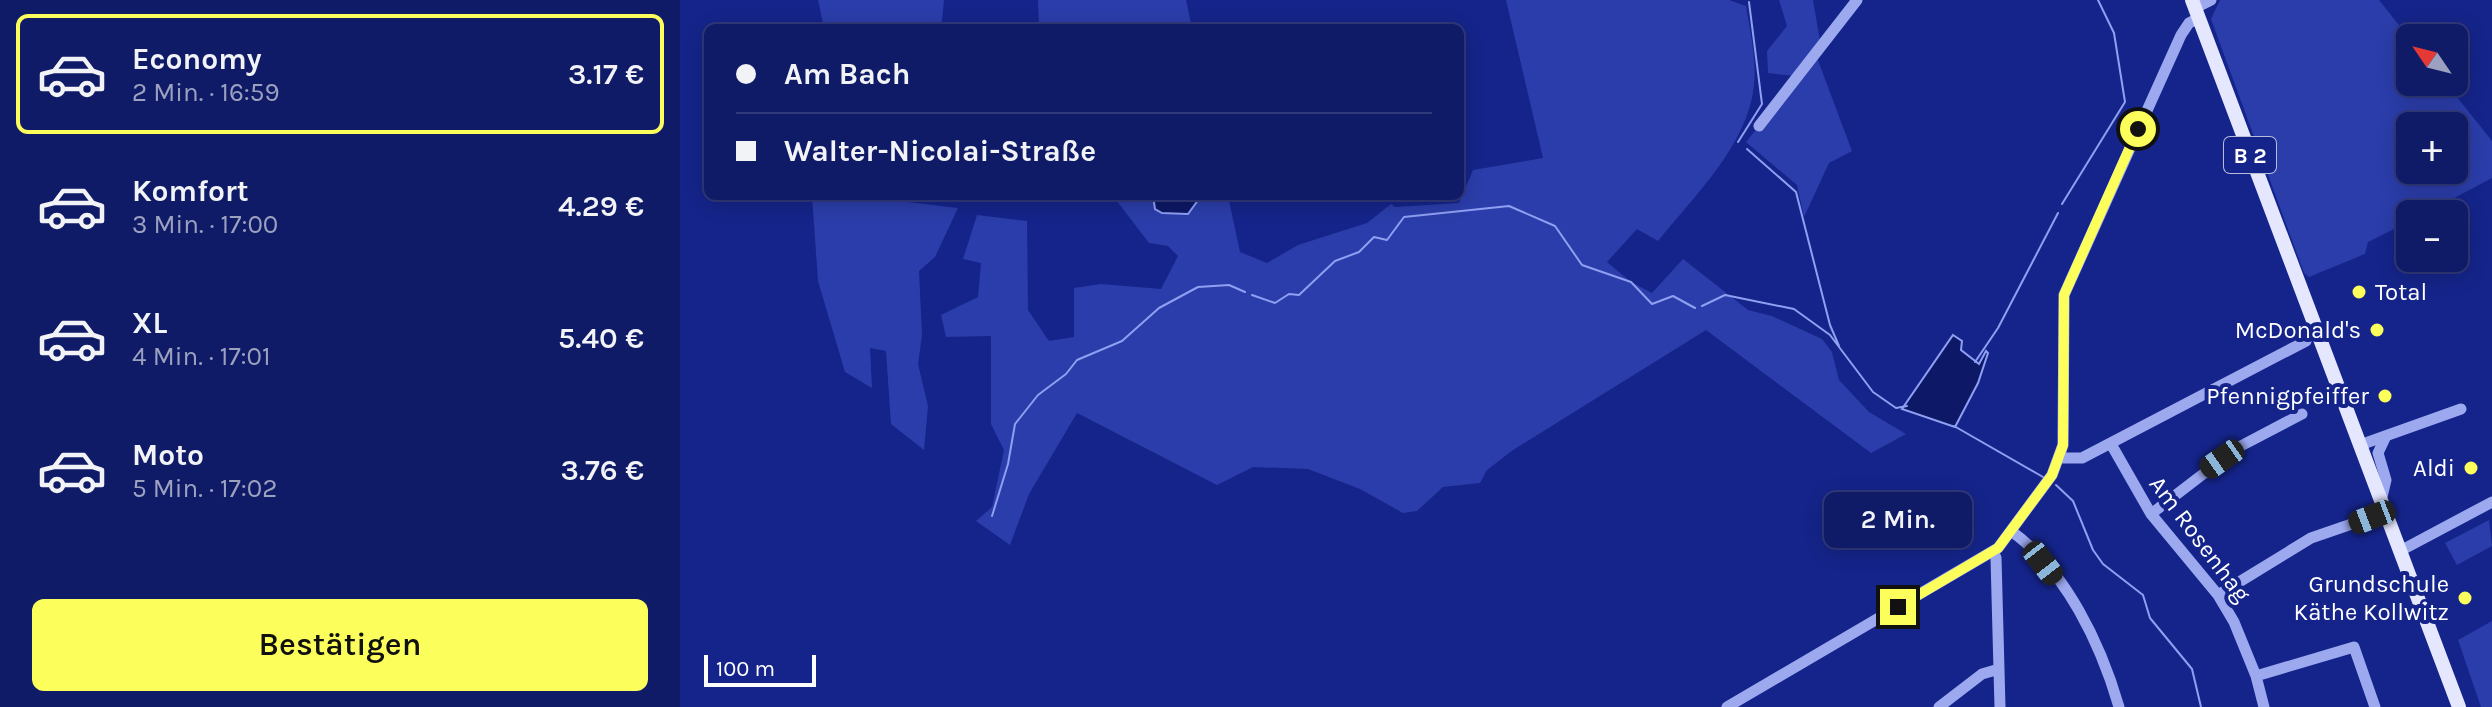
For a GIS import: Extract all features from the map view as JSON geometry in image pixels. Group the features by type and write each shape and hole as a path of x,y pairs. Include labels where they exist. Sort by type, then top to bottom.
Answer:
{"main road":[{"name":"B 2","path":"2195,9 2459,707"}],"street":[{"path":"1759,126 1857,0"},
{"path":"1727,707 1993,551 2011,531 2060,458 2063,436 2062,315 2066,288 2181,35 2195,9 2211,0"},
{"path":"2060,458 2082,458 2306,341"},
{"path":"2360,445 2461,409"},
{"path":"2151,514 2237,448 2302,414"},
{"path":"2381,501 2386,480 2378,453 2386,436"},
{"name":"Am Rosenhag","path":"2111,444 2151,514 2218,595 2234,622 2256,676 2264,707"},
{"path":"2400,551 2492,502"},
{"path":"2218,595 2311,538 2372,517"},
{"path":"2011,531 2043,563 2079,612 2101,656 2119,707"},
{"path":"1993,551 1996,558 2000,707"},
{"path":"2256,676 2354,647 2375,707"},
{"path":"1939,707 1982,674 1999,669"}],"shaded area":[{"path":"818,0 944,0 940,24 823,24"},
{"path":"1038,0 1186,0 1191,24 1039,24"},
{"path":"1506,0 1729,0 1746,6 1753,46 1754,86 1749,108 1730,150 1658,241 1637,229 1607,262 1631,282 1652,293 1683,259 1748,310 1772,316 1822,339 1832,352 1839,380 1869,412 1906,434 1871,453 1706,330 1513,450 1487,470 1480,483 1443,487 1417,511 1403,513 1360,489 1308,469 1253,467 1217,485 1077,413 1029,494 1010,545 976,521 992,507 1004,450 991,424 991,336 946,337 941,315 978,297 981,263 963,259 977,215 1027,221 1028,310 1049,341 1074,337 1074,288 1101,284 1161,289 1178,256 1168,246 1149,243 1116,200 1154,200 1155,209 1187,200 1229,200 1240,252 1267,263 1298,245 1367,223 1391,204 1395,207 1459,203 1464,200 1464,191 1473,170 1543,158"},
{"path":"1779,0 1813,0 1820,41 1794,76 1768,73 1767,51 1787,26"},
{"path":"2220,0 2379,0 2398,24 2396,96 2456,96 2492,141 2492,178 2450,200 2396,200 2396,228 2368,242 2365,254 2309,277 2304,273 2211,19"},
{"path":"1816,55 1852,151 1829,163 1804,217 1797,185 1746,142"},
{"path":"812,200 908,200 958,208 935,257 919,271 922,335 918,364 928,406 924,450 891,424 886,351 870,348 872,388 845,372 818,281"},
{"path":"1154,200 1198,200 1188,214 1162,213 1155,209"},
{"path":"1953,335 1962,341 1961,350 1979,364 1986,351 1988,353 1978,383 1955,427 1902,409"},
{"path":"2489,520 2492,546 2457,565 2445,543"},
{"path":"2492,621 2492,707 2481,707 2458,640"}],"waterway":[{"path":"2062,204 2125,102 2114,33 2098,0"},
{"path":"1738,142 1762,104 1749,2"},
{"path":"1747,149 1796,192 1830,325 1839,346"},
{"path":"1252,295 1275,303 1289,294 1299,295 1335,261 1359,252 1374,237 1387,240 1404,217 1509,206 1555,226 1582,265 1631,282 1652,304 1673,296 1695,308"},
{"path":"1975,362 1998,328 2058,213"},
{"path":"992,516 1008,464 1015,424 1038,395 1066,374 1077,360 1122,341 1159,308 1198,287 1229,285 1245,292"},
{"path":"1702,306 1725,295 1794,309 1830,335 1873,392 1896,408 1907,406"},
{"path":"1954,426 2043,477"},
{"path":"2056,485 2073,501 2093,550 2103,564 2143,595 2150,618 2192,669 2201,707"}],"place":[{"name":"Total","path":"2359,292"},
{"name":"McDonald's","path":"2377,330"},
{"name":"Pfennigpfeiffer","path":"2385,396"},
{"name":"Aldi","path":"2471,468"},
{"name":"Grundschule Käthe Kollwitz","path":"2465,598"}],"route":[{"path":"1898,607 1998,548 2052,475 2063,445 2061,347 2064,295 2138,129"}]}
